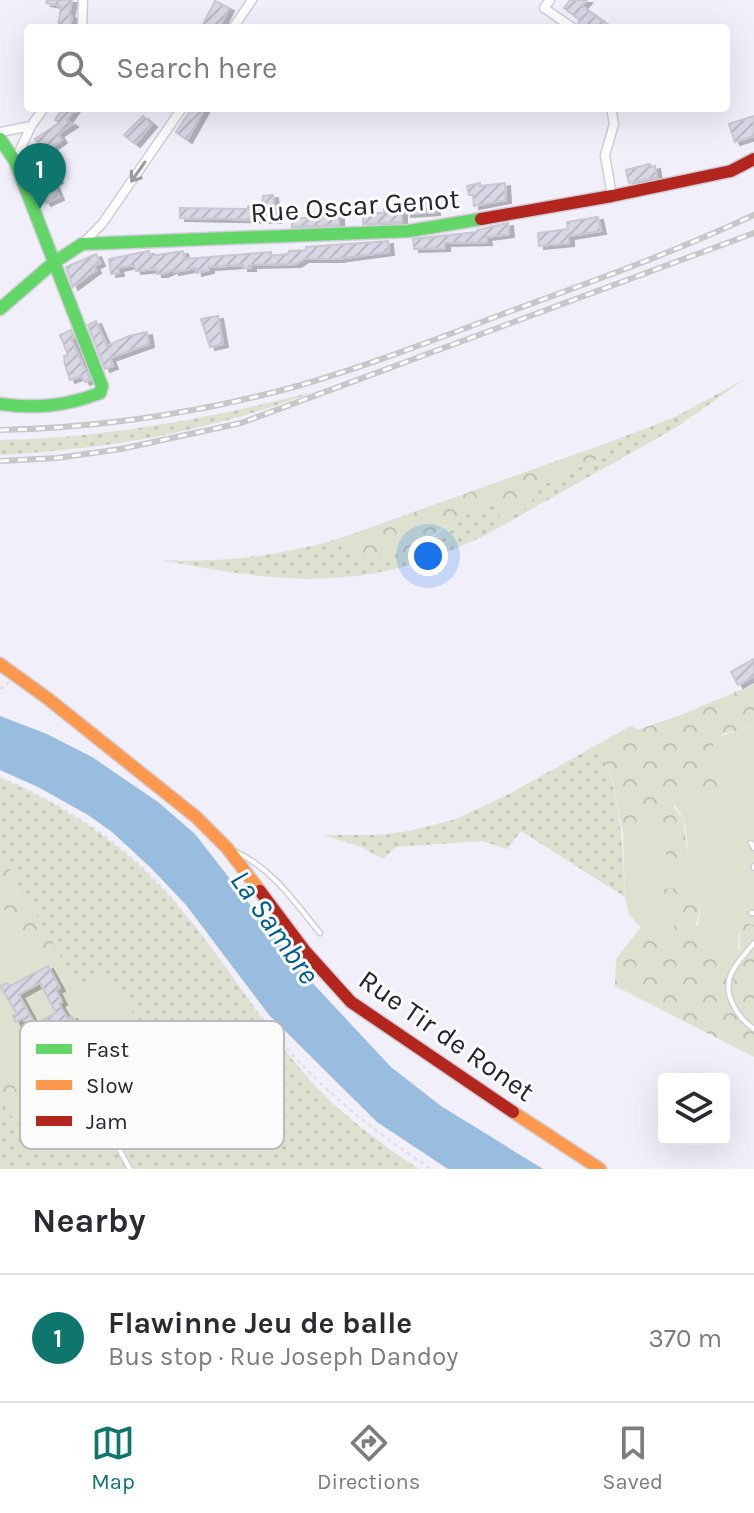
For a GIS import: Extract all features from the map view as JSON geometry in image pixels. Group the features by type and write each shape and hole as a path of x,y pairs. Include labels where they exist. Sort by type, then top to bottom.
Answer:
{"street":[{"path":"82,24 83,0"},
{"path":"236,24 252,0"},
{"path":"550,0 544,8 567,24"},
{"path":"15,161 41,112"},
{"path":"0,309 53,263 82,244 102,224 179,112"},
{"path":"612,112 614,124 605,155 612,196"},
{"path":"0,132 31,126"},
{"path":"0,139 15,161 102,386 100,393 80,401 37,409 0,404"},
{"name":"Rue Oscar Genot","path":"82,244 409,231 612,196 731,171 754,159"},
{"name":"Rue Tir de Ronet","path":"0,664 176,800 227,848 305,951 351,1002 442,1066 600,1169"}],"lane":[{"path":"227,848 259,865 274,878 320,933"},
{"path":"754,943 734,968 728,983 742,1020 754,1029"},
{"path":"119,1149 130,1169"}],"path":[{"path":"0,778 59,806 127,854 175,902 265,1021"},
{"path":"284,1044 380,1135 431,1169"}],"green space":[{"path":"745,379 677,427 491,532 448,552 407,566 330,578 291,578 250,575 162,560 251,557 338,539 343,549 421,549 445,527 475,510 496,505 528,507 537,491 547,483 610,453 607,443 675,417"},
{"path":"313,392 237,417 159,436 80,448 0,455 0,440 119,431 236,410"},
{"path":"607,443 610,453 547,483 537,491 528,507 501,519 493,505 459,518 436,532 421,549 385,557 362,557 343,549 338,539"},
{"path":"754,684 754,724 722,734 713,756 721,789 678,792 674,808 683,819 688,856 684,863 672,868 666,858 661,821 652,818 623,833 613,781 600,743 632,725 637,730"},
{"path":"754,724 754,925 744,922 740,927 737,959 727,963 708,933 697,929 701,906 687,895 685,888 663,889 678,939 677,946 665,950 652,941 629,914 625,897 623,833 652,818 662,821 666,858 672,868 684,862 687,837 675,804 678,792 721,789 713,743 722,736"},
{"path":"600,743 616,800 625,897 521,831 507,849 482,841 396,847 383,859 361,847 324,835 379,835 456,819 509,794"},
{"path":"0,778 49,801 94,829 155,880 190,920 264,1021 80,1021 79,990 7,866 0,868"},
{"path":"7,865 60,955 37,957 24,950 10,913 0,908 0,868"},
{"path":"685,888 687,895 701,906 696,925 708,933 721,958 740,949 740,927 744,922 754,925 754,1057 615,986 616,959 641,927 652,941 663,889"},
{"path":"0,908 10,913 24,950 37,957 60,955 79,990 109,973 138,1021 20,1021 20,1096 0,1063"},
{"path":"284,1049 314,1085 357,1124 419,1169 0,1169 0,1097 13,1117 20,1113 20,1149 284,1149"},
{"path":"0,1063 20,1096 20,1113 12,1117 0,1097"}],"water":[{"path":"0,716 47,734 92,757 158,802 195,834 305,975 391,1067 441,1106 543,1169 448,1169 377,1122 284,1030 284,1021 275,1021 269,1015 186,905 151,868 112,832 88,815 0,770"}],"building":[{"path":"47,0 72,0 71,24 59,24 61,6 46,3"},
{"path":"570,0 587,0 582,6 607,24 579,24 580,20 564,8"},
{"path":"215,1 229,8 221,24 203,24"},
{"path":"60,112 73,112 67,120 73,124 58,134 62,140 45,152 35,139 59,123 55,120"},
{"path":"189,112 203,112 187,140 176,132"},
{"path":"143,116 152,124 135,144 124,135"},
{"path":"754,116 754,136 735,142 729,124"},
{"path":"650,164 651,167 655,166 657,177 629,183 626,170"},
{"path":"54,173 58,180 53,183 59,197 46,203 34,182"},
{"path":"480,183 480,186 505,183 506,200 474,206 473,195 469,195 467,186"},
{"path":"273,195 276,220 180,218 180,208 248,209 248,206 262,205 263,196"},
{"path":"434,200 435,212 406,214 406,202"},
{"path":"384,209 402,209 402,222 363,224 363,213 384,213"},
{"path":"312,214 339,214 339,225 292,227 292,218 312,218"},
{"path":"598,217 601,231 569,236 569,243 539,246 538,233 568,229 567,222"},
{"path":"508,223 509,234 486,237 487,242 445,243 445,248 414,249 413,239 477,232"},
{"path":"388,241 389,252 337,259 304,259 296,264 251,265 251,268 243,268 243,265 209,267 209,270 197,273 196,268 157,274 157,269 136,271 134,265 118,268 119,273 111,274 109,259 149,251 150,256 183,251 185,259 271,252 271,256 306,250 306,247"},
{"path":"96,254 100,263 94,266 96,270 73,287 66,267"},
{"path":"218,316 223,344 210,347 201,319"},
{"path":"96,321 107,346 147,332 149,344 110,358 113,366 105,369 88,325"},
{"path":"71,330 74,338 71,339 90,380 85,382 81,376 70,380 65,364 64,356 68,355 60,335"},
{"path":"754,659 754,676 738,685 731,672"},
{"path":"48,966 60,988 56,990 62,1002 59,1004 68,1019 72,1016 75,1021 41,1021 56,1013 40,983 19,995 33,1021 25,1021 23,1018 16,1022 13,1016 17,1014 0,986 7,983 10,986"}],"railway":[{"path":"0,430 148,418 294,387 403,351 603,277 754,215"},
{"path":"0,461 57,458 121,449 241,423 754,233"}],"traffic: fast":[{"path":"0,139 15,161 102,386 100,393 63,404 0,404"},
{"path":"0,309 53,263 82,244 409,231 481,219"}],"traffic: slow":[{"path":"0,664 196,817 227,848 260,891"},
{"path":"513,1112 600,1169"}],"traffic: jam":[{"path":"481,219 731,171 754,159"},
{"path":"260,891 305,951 351,1002 513,1112"}],"place":[{"name":"Flawinne Jeu de balle","path":"40,209"}],"water label":[{"name":"La Sambre","path":"275,927"}]}
